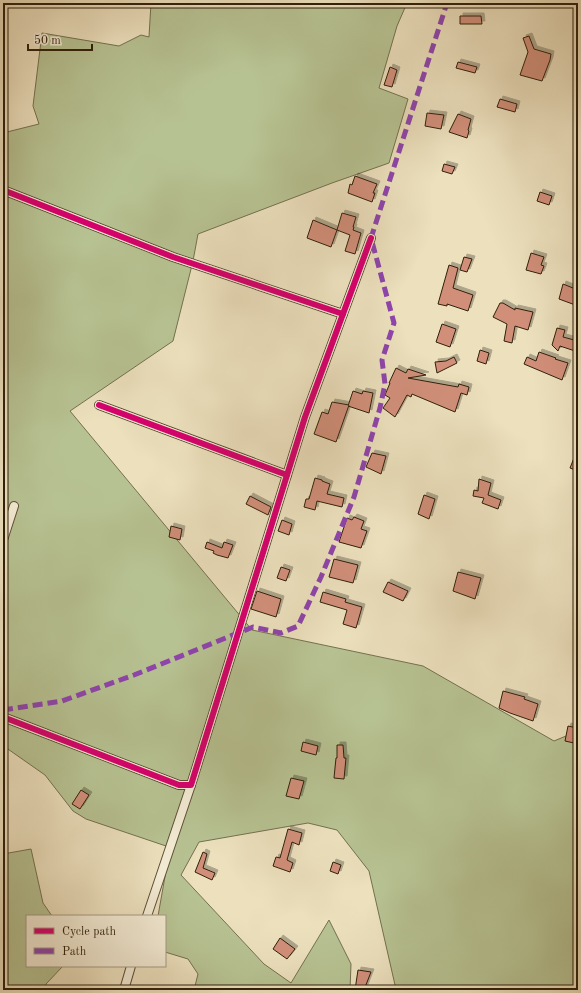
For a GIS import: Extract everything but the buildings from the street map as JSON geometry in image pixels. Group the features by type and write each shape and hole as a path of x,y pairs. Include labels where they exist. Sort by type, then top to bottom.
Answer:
{"street":[{"path":"3,190 173,257 343,314"},
{"path":"147,915 191,785 305,417 371,238"},
{"path":"99,405 287,475"},
{"path":"3,540 14,506"},
{"path":"3,717 178,785 191,785"},
{"path":"124,990 131,967"}],"green space":[{"path":"151,3 407,3 397,26 379,88 408,99 389,163 198,234 193,261 173,341 70,411 252,630 423,666 554,741 578,731 578,990 392,990 395,985 369,871 337,830 308,823 199,842 181,875 264,964 291,983 329,920 351,964 350,990 194,990 198,974 188,959 166,952 166,915 158,915 169,854 166,846 86,819 73,811 45,775 5,747 3,750 3,133 39,124 33,106 42,33 119,46 141,35 149,37"},
{"path":"31,849 43,903 51,915 26,915 26,967 62,967 46,984 46,990 3,990 3,854"}],"marked path":[{"path":"3,710 62,701 134,675 253,627 281,633 298,626 321,577 354,497 380,408 385,384 382,360 394,323 371,238 447,3"}],"cycle path":[{"path":"3,190 173,257 343,314"},
{"path":"3,717 179,785 191,785 305,417 371,238"},
{"path":"99,405 287,475"}]}
